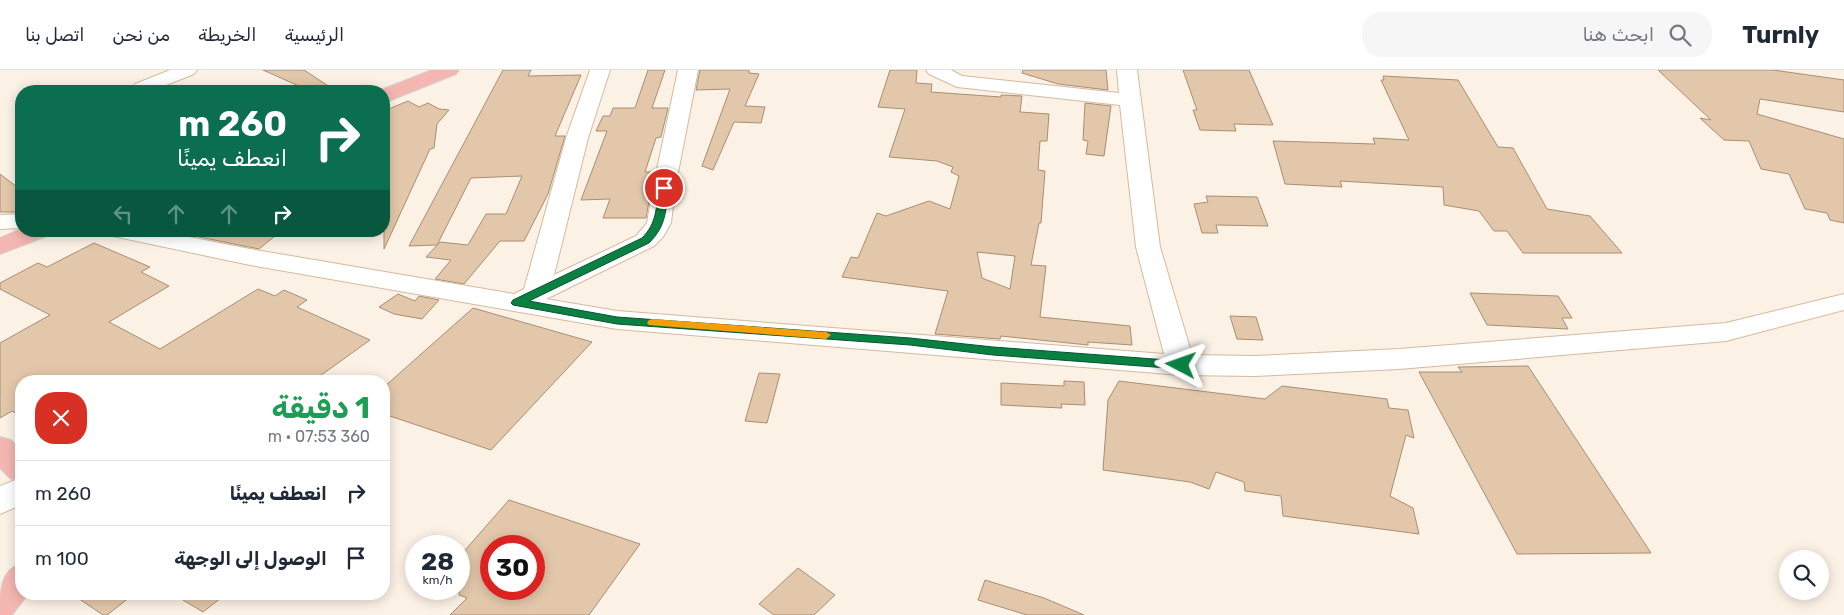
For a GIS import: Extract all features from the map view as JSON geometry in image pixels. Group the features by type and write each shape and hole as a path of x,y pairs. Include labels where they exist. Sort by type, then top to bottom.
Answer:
{"main road":[{"path":"390,93 449,70"},
{"path":"0,247 24,237"},
{"path":"0,448 15,464"},
{"path":"0,604 15,585"}],"street":[{"path":"150,85 187,70"},
{"path":"526,298 600,70"},
{"path":"526,298 645,241 654,232 659,223 664,188 688,70"},
{"path":"936,70 957,81 1130,100"},
{"path":"1127,70 1148,247 1181,365"},
{"path":"0,222 15,221"},
{"path":"152,237 250,257 526,298 617,320 1181,365 1254,366 1399,359 1726,332 1844,302"},
{"path":"0,501 15,493"}],"building":[{"path":"263,70 304,70 327,85 297,85"},
{"path":"503,70 531,70 528,76 581,75 555,136 565,136 548,194 524,241 500,241 464,284 435,279 451,260 426,257 440,242 468,245 486,214 506,214 522,176 471,178 437,245 409,246"},
{"path":"648,70 665,70 652,108 668,108 661,137 656,138 645,172 654,172 646,218 603,218 610,199 581,200 607,131 596,131 603,116 610,116 613,108 635,108"},
{"path":"700,70 749,70 749,73 759,74 745,106 765,107 761,123 734,122 713,170 702,166 730,89 696,90"},
{"path":"890,70 917,70 916,83 932,84 931,92 1001,97 1001,95 1022,96 1020,112 1049,114 1047,141 1040,141 1038,170 1045,171 1041,223 1039,223 1031,265 1046,266 1040,317 1130,326 1132,345 1088,342 1088,345 1001,336 1000,339 935,334 948,291 842,277 851,257 858,258 877,213 886,216 929,201 950,209 959,176 951,172 953,167 937,161 889,157 905,109 878,107","holes":["977,252 1015,256 1010,289 982,278"]},
{"path":"1023,70 1106,70 1108,90 1058,84 1022,73"},
{"path":"1183,70 1249,70 1273,125 1234,124 1236,131 1200,130 1193,110 1197,110"},
{"path":"1658,70 1773,70 1844,80 1844,112 1760,99 1757,114 1844,139 1844,223 1830,220 1827,213 1805,209 1789,174 1761,169 1749,141 1724,140 1700,118 1711,120"},
{"path":"1383,76 1458,80 1498,147 1513,148 1547,209 1590,216 1622,253 1523,253 1507,231 1494,231 1479,211 1444,205 1443,187 1340,181 1342,187 1285,184 1273,141 1375,144 1373,138 1409,140 1381,80 1384,80"},
{"path":"408,101 419,107 428,103 439,109 449,110 437,124 434,148 430,149 390,236 390,108"},
{"path":"1085,103 1111,106 1104,156 1086,154 1088,141 1083,140"},
{"path":"0,174 15,185 15,212 0,212"},
{"path":"1206,196 1257,197 1268,226 1216,225 1218,233 1202,233 1194,204 1208,202"},
{"path":"200,237 274,237 259,249"},
{"path":"384,237 390,237 384,249"},
{"path":"94,243 150,267 141,272 169,286 109,322 160,349 258,289 275,296 284,290 307,300 297,307 370,340 321,375 15,375 15,413 12,411 0,418 0,343 50,315 0,289 0,283 38,263 47,267"},
{"path":"1470,293 1558,296 1572,318 1562,318 1568,329 1487,325"},
{"path":"398,294 415,301 419,296 439,300 422,319 394,314 379,307"},
{"path":"473,308 592,342 491,450 390,416 390,382"},
{"path":"1230,316 1256,317 1263,340 1237,339"},
{"path":"1528,366 1651,553 1517,554 1419,372 1462,372 1458,367"},
{"path":"759,373 780,374 767,423 745,421"},
{"path":"1064,381 1084,382 1085,405 1061,404 1062,408 1001,405 1001,383 1064,386"},
{"path":"1119,381 1265,399 1282,386 1387,399 1389,408 1408,410 1414,438 1406,435 1390,496 1413,508 1419,534 1283,516 1281,496 1245,491 1244,482 1216,472 1209,489 1190,482 1103,470 1108,400"},
{"path":"509,500 640,544 589,615 450,615 465,600 470,600 470,544"},
{"path":"798,568 835,595 814,615 774,615 759,604"},
{"path":"985,580 1044,598 1084,615 1027,615 978,600"},
{"path":"81,600 126,600 107,615 103,615"},
{"path":"183,600 218,600 203,612"}],"slow traffic":[{"path":"653,323 826,335"}],"route":[{"path":"664,188 659,223 654,232 645,241 517,303 617,320 1181,365"}]}
